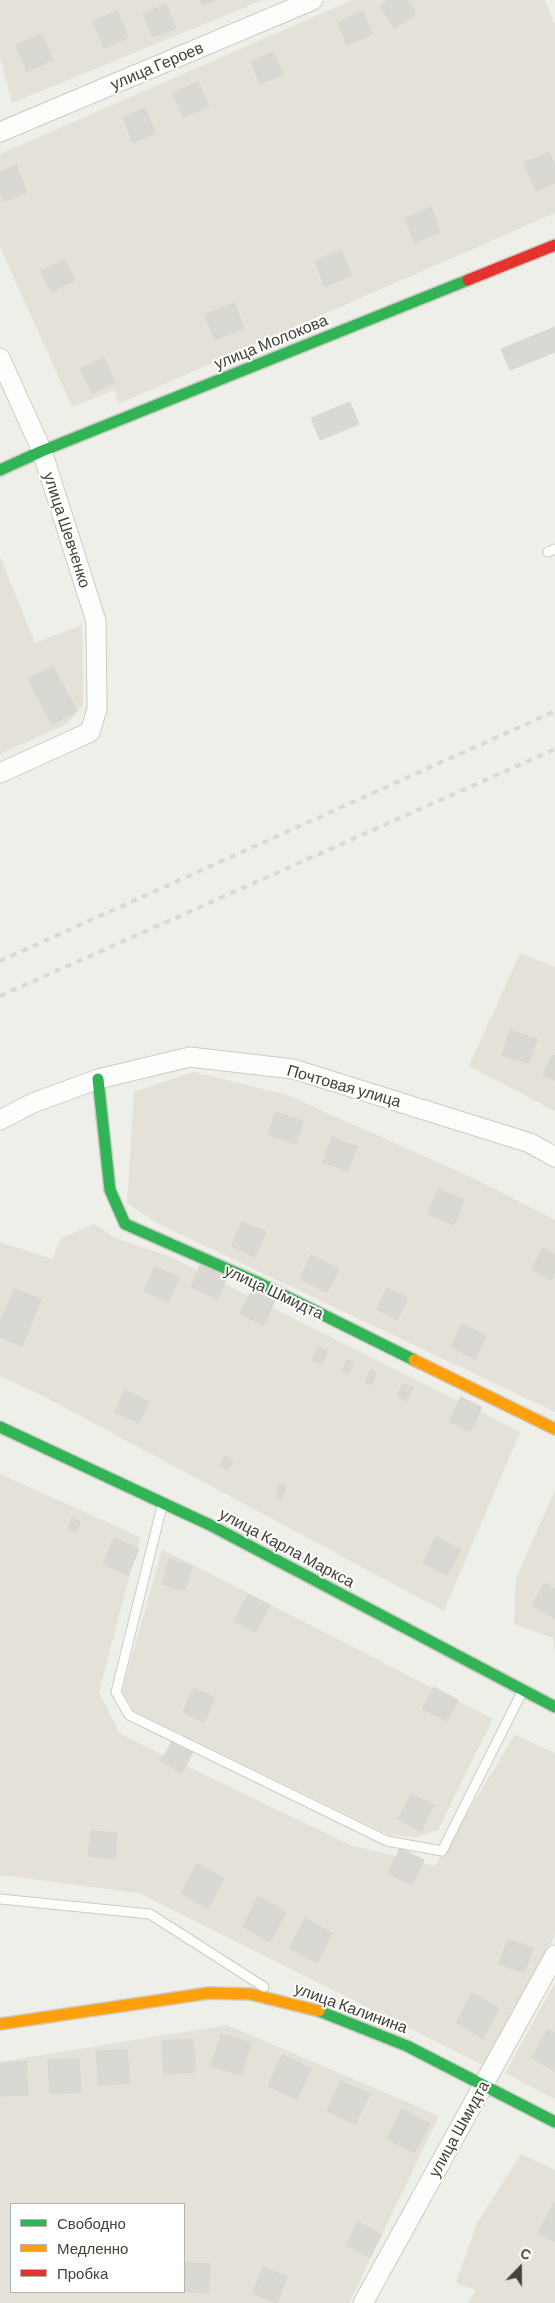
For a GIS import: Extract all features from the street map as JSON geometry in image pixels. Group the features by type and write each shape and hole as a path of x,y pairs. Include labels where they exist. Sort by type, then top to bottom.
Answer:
{"street":[{"name":"улица Героев","path":"0,132 313,0"},
{"name":"улица Молокова","path":"0,470 42,451 555,245"},
{"name":"улица Шевченко","path":"0,358 42,451 96,621 98,709 90,732 0,773"},
{"name":"Почтовая улица","path":"0,1120 33,1103 98,1079 190,1057 293,1069 530,1143 555,1157"},
{"name":"улица Шмидта","path":"98,1079 110,1190 125,1224 258,1283 555,1429"},
{"name":"улица Карла Маркса","path":"0,1427 210,1525 555,1707"},
{"name":"улица Шмидта","path":"363,2303 555,1955"},
{"name":"улица Калинина","path":"0,2024 208,1993 250,1994 285,2001 319,2011 407,2046 555,2122"}],"lane":[{"path":"163,1503 116,1692 128,1715 388,1841 442,1851 523,1690"},
{"path":"0,1899 150,1914 285,2001"}],"shaded area":[{"path":"0,0 263,0 12,103 0,57"},
{"path":"352,0 545,0 555,25 555,213 118,404 115,390 72,407 0,247 0,154"},
{"path":"0,557 35,643 82,625 83,705 67,724 0,754"},
{"path":"520,953 555,967 555,1111 469,1066"},
{"path":"194,1072 287,1095 475,1179 555,1220 555,1412 159,1224 127,1203 134,1092"},
{"path":"94,1224 118,1239 171,1257 520,1432 444,1611 43,1396 0,1376 0,1242 52,1259 61,1238"},
{"path":"0,1474 140,1537 99,1692 120,1734 350,1845 435,1866 515,1735 555,1753 555,1935 485,2066 139,1893 0,1875"},
{"path":"555,1490 555,1654 553,1638 514,1624 516,1578"},
{"path":"162,1549 493,1719 438,1830 416,1837 390,1835 134,1711 122,1691"},
{"path":"555,1983 555,2099 505,2073"},
{"path":"227,2025 439,2116 349,2303 0,2303 0,2062"},
{"path":"521,2154 555,2170 555,2303 468,2303 476,2290 456,2283 477,2223"}],"building":[{"path":"200,0 216,0 202,6"},
{"path":"389,0 408,0 416,14 394,28 380,6"},
{"path":"166,4 176,28 153,37 143,14"},
{"path":"117,11 128,38 104,48 93,21"},
{"path":"363,11 372,34 347,45 338,22"},
{"path":"42,34 53,60 27,71 16,45"},
{"path":"273,52 283,75 260,84 251,61"},
{"path":"198,82 209,106 183,117 173,93"},
{"path":"145,108 155,133 133,143 123,117"},
{"path":"549,152 555,166 555,183 536,191 524,163"},
{"path":"16,165 27,192 4,202 0,192 0,172"},
{"path":"431,207 440,232 415,242 405,218"},
{"path":"341,250 351,276 325,287 315,261"},
{"path":"64,260 75,280 51,292 41,271"},
{"path":"234,303 244,328 215,340 205,315"},
{"path":"555,327 555,352 510,370 501,349"},
{"path":"104,358 115,382 92,393 80,369"},
{"path":"350,402 359,424 320,440 311,418"},
{"path":"53,666 77,711 52,724 28,679"},
{"path":"510,1030 537,1039 529,1063 502,1055"},
{"path":"552,1055 555,1056 555,1080 543,1075"},
{"path":"275,1112 303,1121 296,1144 268,1135"},
{"path":"332,1137 357,1147 348,1171 323,1162"},
{"path":"438,1189 464,1200 454,1225 428,1214"},
{"path":"242,1222 266,1232 255,1257 232,1246"},
{"path":"543,1248 555,1255 555,1272 551,1280 532,1269"},
{"path":"311,1255 339,1269 327,1292 300,1279"},
{"path":"200,1265 227,1277 218,1299 191,1287"},
{"path":"155,1267 179,1277 168,1302 144,1291"},
{"path":"253,1287 276,1299 263,1325 240,1314"},
{"path":"387,1288 408,1298 397,1320 377,1309"},
{"path":"14,1289 41,1299 22,1346 0,1337 0,1323"},
{"path":"462,1324 486,1336 475,1359 451,1347"},
{"path":"317,1347 327,1351 322,1364 312,1360"},
{"path":"347,1360 353,1362 348,1375 342,1372"},
{"path":"371,1370 376,1372 371,1385 365,1382"},
{"path":"403,1384 413,1388 407,1401 397,1396"},
{"path":"125,1390 149,1402 139,1423 115,1412"},
{"path":"461,1397 482,1407 470,1431 449,1421"},
{"path":"225,1456 233,1461 228,1470 220,1466"},
{"path":"280,1484 286,1486 281,1498 276,1496"},
{"path":"72,1518 80,1522 76,1532 68,1529"},
{"path":"436,1537 461,1550 447,1575 423,1563"},
{"path":"114,1538 139,1549 128,1575 103,1564"},
{"path":"169,1559 192,1566 184,1591 162,1584"},
{"path":"544,1583 555,1589 555,1618 532,1606"},
{"path":"248,1594 270,1605 256,1632 234,1621"},
{"path":"434,1687 458,1700 447,1721 423,1709"},
{"path":"194,1688 215,1698 204,1722 183,1712"},
{"path":"172,1741 193,1752 182,1773 161,1761"},
{"path":"411,1794 434,1805 421,1831 398,1819"},
{"path":"91,1831 117,1833 115,1859 88,1856"},
{"path":"400,1848 424,1860 412,1885 388,1873"},
{"path":"197,1864 224,1878 208,1908 181,1893"},
{"path":"258,1897 286,1912 270,1942 243,1927"},
{"path":"305,1918 332,1933 317,1963 289,1948"},
{"path":"508,1939 533,1948 524,1973 499,1964"},
{"path":"472,1993 499,2008 483,2038 456,2023"},
{"path":"548,2029 555,2033 555,2071 532,2058"},
{"path":"221,2034 251,2043 241,2075 211,2066"},
{"path":"193,2039 195,2072 164,2074 162,2041"},
{"path":"127,2050 130,2083 99,2085 96,2051"},
{"path":"282,2055 311,2068 297,2099 268,2086"},
{"path":"79,2059 81,2092 50,2094 48,2060"},
{"path":"26,2061 28,2095 0,2096 0,2063"},
{"path":"341,2081 370,2094 355,2124 327,2111"},
{"path":"402,2109 430,2124 414,2153 387,2139"},
{"path":"555,2204 555,2242 538,2233"},
{"path":"358,2222 382,2235 370,2257 346,2245"},
{"path":"185,2263 210,2264 209,2293 185,2291"},
{"path":"263,2267 287,2277 277,2303 253,2293"}],"railway":[{"path":"0,961 555,711"},
{"path":"0,996 555,749"}],"traffic: fast":[{"path":"0,470 42,451 468,280"},
{"path":"98,1079 110,1190 125,1224 259,1283 414,1360"},
{"path":"0,1427 210,1525 555,1707"},
{"path":"319,2011 407,2046 555,2122"}],"traffic: slow":[{"path":"414,1360 555,1429"},
{"path":"0,2024 209,1993 250,1994 319,2011"}],"traffic: jam":[{"path":"468,280 555,245"}]}
